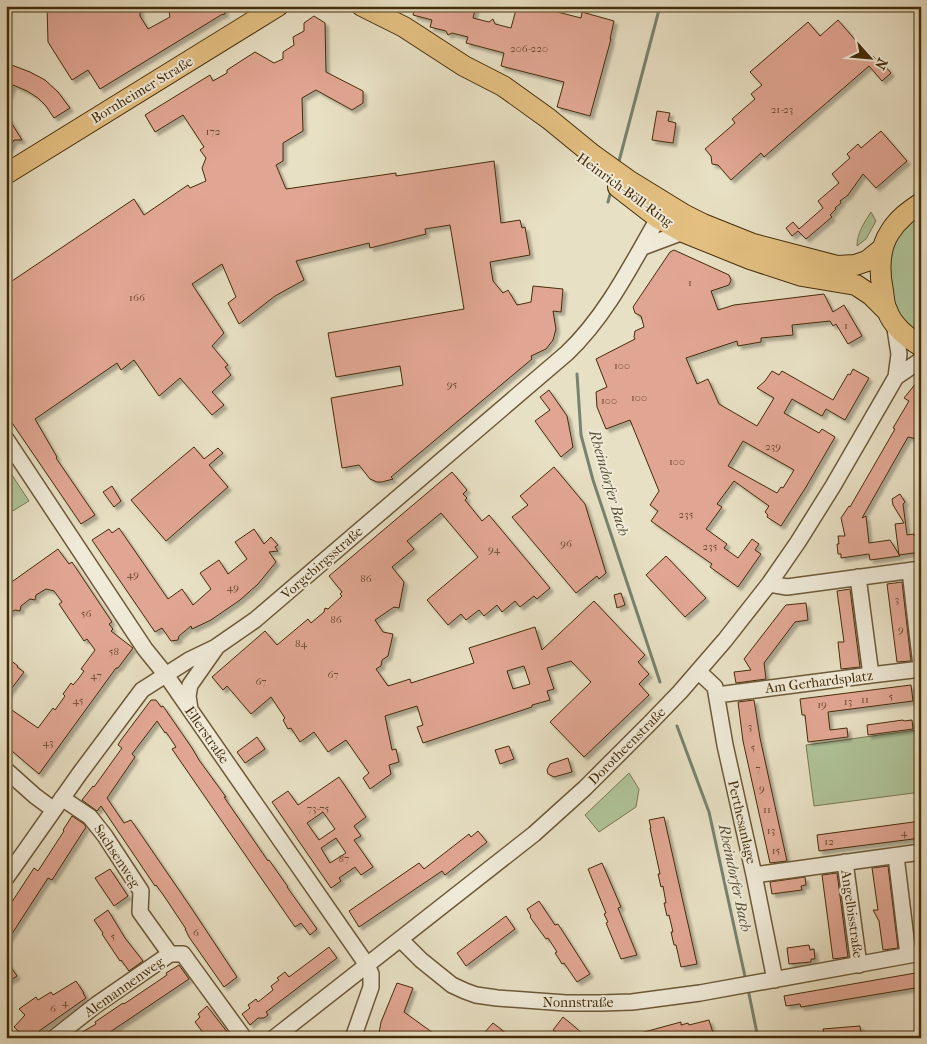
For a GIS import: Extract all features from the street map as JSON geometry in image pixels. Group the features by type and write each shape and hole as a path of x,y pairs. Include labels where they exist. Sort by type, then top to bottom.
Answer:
{"main road":[{"name":"Bornheimer Straße","path":"6,174 278,6"},
{"name":"Heinrich-Böll-Ring","path":"362,6 404,27 464,66 503,86 549,119 592,160 662,211 683,232 750,259 802,276 856,285 871,295 906,336 921,346"},
{"path":"890,316 881,280 880,267 883,248 889,232 904,214 921,203"},
{"name":"Heinrich-Böll-Ring","path":"662,211 685,215 753,244 837,266 855,265 867,261 883,248"}],"street":[{"name":"Vorgebirgsstraße","path":"6,878 142,690 189,660 216,647 255,620 568,353 602,312 643,248 662,211"},
{"path":"643,248 683,232"},
{"name":"Dorotheenstraße","path":"274,1038 513,851 560,811 632,742 725,640 769,584 822,506 896,377 899,354 890,316"},
{"name":"Dorotheenstraße","path":"896,377 921,360"},
{"name":"Ellerstraße","path":"6,439 145,649 166,675 367,965 372,980 353,1038"},
{"path":"769,584 787,588 915,570 921,668"},
{"path":"858,577 871,674"},
{"path":"190,710 188,696 190,685 216,647"},
{"name":"Am Gerhardsplatz","path":"717,695 921,668"},
{"name":"Perthesanlage","path":"698,671 715,687 717,695 725,745 775,980"},
{"name":"Sachsenweg","path":"6,770 35,796 90,817 105,836 141,891 140,912 170,954 183,954 244,1038"},
{"path":"754,875 921,852"},
{"name":"Angelbisstraße","path":"775,980 914,954 896,856"},
{"name":"Angelbisstraße","path":"845,862 859,965"},
{"name":"Nonnstraße","path":"400,939 421,960 452,985 476,995 497,998 566,1003 632,1002 733,988 775,980"},
{"name":"Alemannenweg","path":"54,1038 96,1005 170,954"}],"green space":[{"path":"921,210 921,335 911,329 895,311 886,289 891,242"},
{"path":"871,212 876,221 866,239 857,246 863,224"},
{"path":"6,471 10,472 29,501 11,512 6,505"},
{"path":"917,730 921,760 921,792 814,806 806,745"},
{"path":"629,773 639,789 636,807 599,832 585,815"}],"building":[{"path":"47,6 140,6 140,16 148,29 170,17 168,6 224,6 225,14 100,89 88,70 72,80 48,42"},
{"path":"415,6 476,6 473,18 489,22 493,19 495,24 511,28 517,6 534,6 581,18 582,12 614,21 611,39 590,116 557,107 564,82 501,66 504,53 466,43 468,37 452,33 448,35 446,31 430,27 432,20 413,15"},
{"path":"314,16 325,23 326,72 363,91 363,103 352,110 316,90 302,98 303,131 283,143 283,161 276,165 286,189 396,173 396,176 494,161 501,223 520,220 522,228 525,227 530,255 490,262 493,281 503,293 508,290 517,305 531,302 533,286 563,289 561,312 553,311 556,329 553,340 546,349 531,356 532,359 391,477 393,479 377,482 370,479 359,465 342,468 331,398 403,385 400,366 336,377 328,333 464,309 450,225 425,229 426,234 370,248 369,243 296,261 304,280 275,296 239,324 228,303 236,297 222,264 192,284 224,333 212,346 228,365 225,367 231,375 212,392 224,405 212,415 180,378 159,396 134,360 121,370 117,363 35,419 56,458 95,515 81,524 6,414 6,285 134,199 144,215 188,185 190,188 206,181 202,168 206,158 200,150 204,147 183,115 155,132 145,115 210,75 213,81 227,73 227,70 255,52 274,63 283,59 283,52 294,45 293,37 304,31 304,23"},
{"path":"838,20 871,58 873,56 883,68 885,66 891,73 882,81 869,66 764,157 761,153 731,180 718,165 712,164 711,156 705,149 735,123 732,119 755,99 751,94 762,85 750,72 808,22 820,36"},
{"path":"9,64 45,80 58,92 70,108 54,118 38,98 13,85 6,101 6,73"},
{"path":"657,111 670,113 668,121 676,123 673,143 652,140"},
{"path":"6,114 22,140 14,140 6,154"},
{"path":"881,131 907,161 876,188 863,174 848,195 840,201 841,203 830,215 832,217 806,239 798,231 792,236 786,228 793,222 799,229 823,208 818,201 839,183 832,174 850,158 847,154 858,144 861,148"},
{"path":"674,250 729,275 731,280 729,285 711,291 718,310 734,305 824,294 833,312 844,305 862,336 848,344 836,324 833,326 830,321 792,325 793,335 761,338 761,342 738,346 737,341 686,358 697,384 708,379 719,404 757,426 774,398 757,388 772,371 779,375 782,371 833,400 853,369 869,378 845,420 826,409 822,416 792,399 784,413 819,433 822,429 835,437 781,526 767,517 768,515 765,512 769,506 734,481 717,504 722,507 706,529 727,544 724,548 738,558 752,539 759,544 755,550 761,554 738,587 710,567 712,564 651,521 658,511 650,505 659,491 630,420 606,429 597,407 596,392 607,387 596,359 635,339 635,331 644,327 641,316 635,313 633,307 670,252","holes":["743,441 794,470 783,488 781,487 777,493 728,466"]},
{"path":"921,377 921,440 908,437 862,518 866,516 869,543 890,540 900,556 870,560 869,554 841,558 841,554 838,554 838,536 845,536 841,518 850,507 895,429 893,428 909,401 904,398"},
{"path":"549,390 567,416 573,447 561,457 535,421 550,410 540,397"},
{"path":"194,447 204,459 218,448 223,453 209,465 228,487 166,541 131,500"},
{"path":"554,467 585,504 606,573 599,579 597,576 576,593 512,517 528,505 520,496"},
{"path":"452,472 467,490 463,494 467,498 465,500 482,521 489,515 550,588 537,599 534,596 520,607 515,601 502,612 497,605 484,616 479,610 466,620 461,614 448,625 427,600 478,557 441,513 407,541 414,549 392,567 404,582 399,608 394,607 375,620 383,632 393,634 388,656 382,660 381,666 376,669 388,686 410,679 411,683 474,663 469,648 535,627 542,650 594,601 645,655 638,662 649,674 639,684 649,695 584,757 550,722 591,682 571,661 547,668 554,689 547,691 550,700 423,743 417,727 423,725 417,706 385,716 392,750 396,749 399,762 389,765 391,774 370,789 363,778 369,773 346,740 328,752 314,732 300,742 291,728 288,729 283,720 285,718 271,697 251,714 227,686 223,690 212,677 265,631 277,645 308,619 311,623 324,612 325,608 328,609 342,596 340,594 342,592 329,576","holes":["524,666 530,684 513,689 507,671"]},
{"path":"112,486 121,501 114,507 103,492"},
{"path":"900,494 905,502 903,504 907,535 921,535 921,552 899,555 895,524 904,523 893,505 892,499"},
{"path":"119,528 168,599 182,589 193,605 211,589 200,573 219,560 228,574 247,559 235,542 254,529 264,544 271,537 278,545 275,547 278,551 269,552 276,562 258,584 240,600 211,620 192,629 191,626 179,636 178,640 171,641 162,628 155,632 92,540 109,529 112,533"},
{"path":"58,549 69,564 72,562 112,622 109,624 113,629 111,631 133,648 118,668 116,668 39,774 6,746 6,706 38,728 53,708 55,710 71,683 73,685 79,678 84,671 81,669 95,650 87,639 84,641 59,604 62,602 54,591 46,589 36,595 35,600 30,599 21,606 20,611 15,610 6,615 6,586"},
{"path":"666,556 706,598 685,617 646,575"},
{"path":"902,582 911,661 897,662 887,584"},
{"path":"850,589 860,667 841,669 838,642 844,642 837,591"},
{"path":"621,593 625,605 617,608 614,595"},
{"path":"806,603 808,620 795,622 764,663 766,679 736,683 734,672 751,670 744,659 785,606"},
{"path":"10,660 24,672 6,696 6,665"},
{"path":"911,685 913,701 828,712 830,730 847,728 848,737 808,742 805,715 802,715 800,699"},
{"path":"151,700 156,700 161,707 163,706 268,861 317,929 310,935 301,923 295,927 172,749 176,747 157,721 132,754 135,757 107,798 124,823 131,820 237,977 224,987 189,937 186,929 164,896 155,886 101,806 97,811 82,800 94,787 122,748 118,745 121,740"},
{"path":"754,700 760,738 787,861 770,863 743,741 738,702"},
{"path":"912,720 913,729 868,735 867,725"},
{"path":"257,737 265,749 245,763 237,752"},
{"path":"509,746 514,759 500,764 495,750"},
{"path":"568,758 572,772 554,777 548,774 547,770 550,764"},
{"path":"339,777 366,817 354,826 361,836 354,840 373,867 361,875 355,867 339,878 341,881 331,888 272,802 288,791 298,805","holes":["323,812 335,829 319,840 307,823","336,838 346,853 330,863 321,848"]},
{"path":"72,816 86,827 52,880 48,878 6,943 6,911 34,868 38,871"},
{"path":"664,817 697,964 681,967 671,932 673,932 669,915 667,916 664,903 666,903 663,886 661,887 658,874 660,874 649,820"},
{"path":"921,821 921,838 819,851 817,835"},
{"path":"478,831 487,842 445,875 442,871 359,927 349,911 419,863 424,869 469,834 471,837"},
{"path":"602,863 621,907 618,908 637,955 621,959 606,923 608,922 604,914 606,913 588,869"},
{"path":"888,866 898,948 883,950 879,921 873,910 878,910 872,868"},
{"path":"110,869 128,896 114,906 95,878"},
{"path":"837,873 848,957 833,959 822,875"},
{"path":"805,877 806,885 801,886 802,890 772,894 770,882"},
{"path":"539,901 555,925 558,924 590,974 577,982 564,963 562,964 548,938 546,939 530,917 527,909"},
{"path":"108,910 125,938 143,961 129,971 120,961 94,920"},
{"path":"506,916 515,929 466,966 457,953"},
{"path":"809,945 810,950 814,949 815,959 811,959 811,962 789,964 787,948"},
{"path":"329,947 337,958 266,1012 268,1015 264,1018 258,1018 250,1025 242,1014 250,1008 248,1005 256,999 258,1002 273,990 271,986 285,972 289,977"},
{"path":"6,960 17,976 6,983"},
{"path":"179,965 189,979 110,1032 114,1038 72,1038 96,1024 95,1022 167,975 166,973"},
{"path":"921,972 921,987 801,1007 800,1004 786,1006 784,996"},
{"path":"76,981 86,998 39,1031 41,1033 37,1038 26,1038 14,1027 25,1015 19,1009 36,997 38,1000 51,992 53,995"},
{"path":"397,983 413,988 404,1012 440,1038 378,1038 381,1022"},
{"path":"207,1006 228,1033 221,1038 207,1038 195,1022 200,1017 198,1014"},
{"path":"563,1017 587,1038 563,1038 553,1030"},
{"path":"709,1020 713,1033 698,1038 633,1038 633,1035 681,1022 681,1025 688,1023 689,1025"},
{"path":"493,1023 502,1030 511,1038 478,1038"},
{"path":"860,1026 862,1038 825,1038 823,1029"}],"waterway":[{"name":"Rheindorfer Bach","path":"618,165 660,6"},
{"name":"Rheindorfer Bach","path":"608,202 611,191"},
{"name":"Rheindorfer Bach","path":"577,374 581,435 593,480 660,682"},
{"name":"Rheindorfer Bach","path":"677,726 709,812 746,981"},
{"name":"Rheindorfer Bach","path":"748,989 758,1038"}]}
